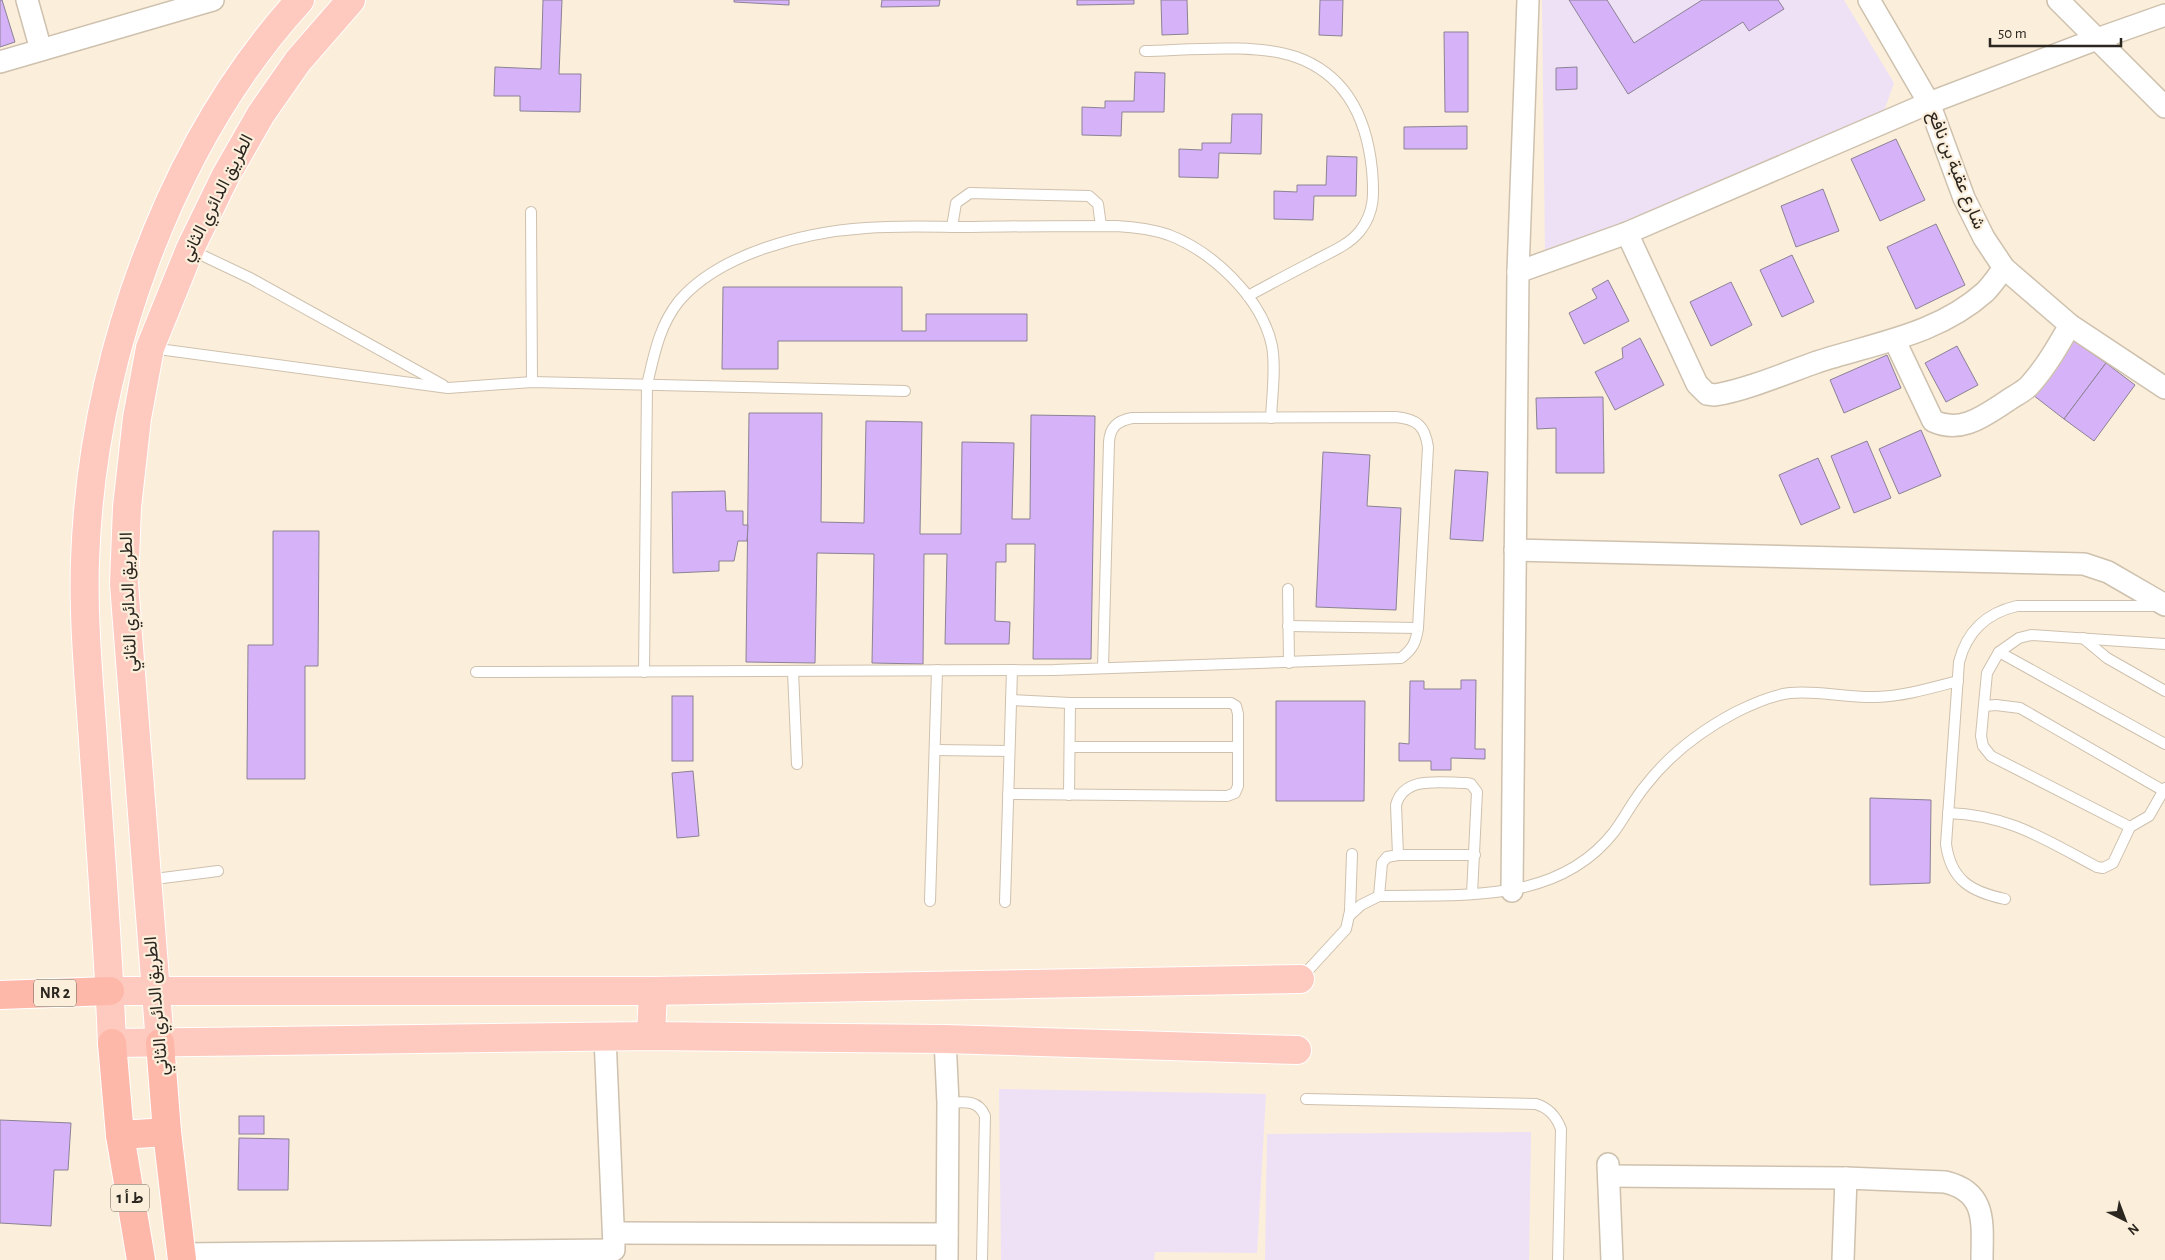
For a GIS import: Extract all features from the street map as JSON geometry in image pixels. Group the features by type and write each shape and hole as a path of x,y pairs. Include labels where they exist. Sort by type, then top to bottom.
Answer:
{"highway":[{"name":"NR 2","path":"0,994 110,991"},
{"path":"112,1043 120,1135 167,1132"},
{"name":"الطريق الدائري الثاني","path":"160,1043 167,1132 182,1257"},
{"name":"ط أ 1","path":"120,1135 141,1260"}],"main road":[{"path":"300,0 276,26 244,69 214,114 190,160 152,244 119,344 101,414 89,496 85,562 87,657 112,1043 651,1036 945,1039 1297,1050"},
{"name":"الطريق الدائري الثاني","path":"160,1043 124,584 127,507 136,418 150,348 190,249 225,177 261,114 298,61 351,0"},
{"path":"119,344 150,348"},
{"path":"110,991 653,991 1300,979"},
{"path":"651,1036 653,991"}],"street":[{"path":"27,0 41,50"},
{"path":"0,62 213,0"},
{"path":"1512,891 1518,272 1528,0"},
{"name":"شارع عقبة بن نافع","path":"1869,0 1929,103 1964,198 1984,238 2004,268 2070,325 2165,388"},
{"path":"2058,0 2165,107"},
{"path":"1518,272 1627,233 1929,103 2165,15"},
{"path":"1627,233 1697,384 1706,394 1722,394 1830,358 1895,341 1957,313 1986,291 2004,268"},
{"path":"1895,341 1933,421 1942,425 1968,424 1981,419 2027,388 2051,358 2070,325"},
{"path":"1515,550 2077,564 2108,572 2165,606"},
{"path":"605,1037 614,1248"},
{"path":"945,1039 948,1103 947,1260"},
{"path":"1612,1260 1609,1170 1945,1182 1958,1185 1970,1193 1978,1203 1982,1217 1982,1260"},
{"path":"1843,1260 1846,1178"},
{"path":"182,1257 614,1248 947,1234"}],"lane":[{"path":"1144,51 1251,50 1278,52 1297,57 1314,66 1338,85 1356,108 1364,126 1370,146 1373,201 1371,212 1359,232 1340,247 1248,296"},
{"path":"952,227 956,203 970,193 1089,196 1098,204 1101,226"},
{"path":"531,212 532,382"},
{"path":"644,672 648,386 657,343 662,328 679,302 702,279 730,262 773,246 834,232 866,228 1101,226 1134,227 1152,230 1186,242 1215,263 1248,296 1262,317 1272,346 1274,364 1271,418"},
{"path":"190,249 250,278 448,388"},
{"path":"150,348 448,388 532,382 905,391"},
{"path":"476,672 1012,670 1289,663 1401,658 1410,651 1416,641 1418,628 1428,447 1426,435 1419,425 1408,418 1396,417 1132,418 1122,420 1115,425 1110,433 1109,442 1103,667"},
{"path":"1288,589 1289,663"},
{"path":"2005,899 1982,894 1965,884 1953,868 1946,844 1959,662 1968,639 1983,620 2004,608 2029,605 2165,606"},
{"path":"1288,626 1418,628"},
{"path":"2130,827 1986,752 1982,741 1987,673 1999,652 2019,638 2031,635 2165,644"},
{"path":"2082,638 2108,658 2165,691"},
{"path":"1999,652 2165,744"},
{"path":"930,901 937,670"},
{"path":"1005,902 1012,670"},
{"path":"793,671 797,764"},
{"path":"1350,915 1361,904 1380,896 1512,891 1552,879 1575,866 1595,851 1614,832 1646,785 1686,744 1736,712 1755,703 1789,693 1875,697 1916,692 1958,681"},
{"path":"1008,794 1231,796 1238,790 1238,710 1231,703 1070,703 1011,700"},
{"path":"1069,795 1070,703"},
{"path":"1948,813 1980,815 2018,826 2097,867 2103,868 2113,863 2117,858 2130,827 2149,816 2164,790 2020,708 2009,705 1984,706"},
{"path":"1070,747 1238,747"},
{"path":"935,750 1009,751"},
{"path":"1398,855 1396,805 1401,793 1405,789 1416,784 1466,783 1475,787 1477,792 1472,894"},
{"path":"1300,979 1341,936 1346,928 1350,915 1352,854"},
{"path":"1380,896 1382,863 1387,857 1398,855 1474,855"},
{"path":"146,880 218,871"},
{"path":"1306,1099 1536,1104 1545,1107 1558,1120 1561,1129 1558,1260"},
{"path":"948,1103 973,1103 978,1106 985,1116 982,1260"}],"shaded area":[{"path":"1542,0 1844,0 1894,83 1883,114 1545,258"},
{"path":"999,1089 1266,1094 1257,1253 1155,1252 1154,1260 1001,1260"},
{"path":"1531,1132 1529,1260 1265,1260 1267,1134"}],"building":[{"path":"0,0 2,0 15,42 0,47"},
{"path":"543,0 562,0 559,74 581,74 580,112 520,111 520,96 494,96 495,67 541,69"},
{"path":"734,0 789,0 789,5 734,2"},
{"path":"882,0 940,0 939,6 881,7"},
{"path":"1077,0 1134,0 1134,4 1077,5"},
{"path":"1161,0 1187,0 1188,34 1162,35"},
{"path":"1320,0 1343,0 1342,36 1319,35"},
{"path":"1569,0 1607,0 1634,43 1702,0 1778,0 1784,9 1749,31 1743,22 1628,94"},
{"path":"1444,32 1468,32 1468,112 1445,112"},
{"path":"1577,67 1577,89 1556,90 1556,68"},
{"path":"1135,72 1165,73 1164,112 1122,112 1121,136 1082,135 1082,107 1105,108 1105,101 1134,101"},
{"path":"1232,114 1262,114 1261,154 1219,153 1218,178 1179,177 1179,149 1202,150 1202,143 1231,143"},
{"path":"1467,126 1467,149 1404,149 1404,127"},
{"path":"1896,139 1925,200 1880,221 1851,159"},
{"path":"1327,156 1357,157 1356,196 1314,196 1313,220 1274,219 1274,191 1297,192 1297,185 1326,185"},
{"path":"1823,189 1839,231 1796,247 1781,206"},
{"path":"1936,224 1965,285 1916,309 1887,247"},
{"path":"1792,255 1814,302 1782,317 1760,270"},
{"path":"1608,280 1629,321 1584,344 1569,313 1597,298 1592,289"},
{"path":"1731,282 1752,325 1711,346 1690,302"},
{"path":"723,287 902,287 902,331 926,331 926,314 1027,314 1027,341 778,341 778,369 722,369"},
{"path":"1640,338 1664,385 1615,410 1595,372 1623,358 1622,348"},
{"path":"2071,339 2106,363 2064,419 2033,395"},
{"path":"1957,346 1978,385 1946,402 1925,363"},
{"path":"1887,355 1901,388 1844,413 1830,380"},
{"path":"2106,363 2135,385 2094,441 2064,419"},
{"path":"1603,397 1604,473 1556,473 1556,428 1537,429 1536,398"},
{"path":"749,413 822,413 821,522 864,523 866,421 922,422 920,534 961,534 962,442 1014,443 1012,519 1030,519 1031,415 1095,416 1091,659 1033,659 1035,544 1006,544 1006,562 996,562 995,621 1010,622 1009,644 945,644 947,554 924,554 923,664 872,663 874,554 817,553 815,663 746,662"},
{"path":"1921,430 1941,476 1899,494 1879,449"},
{"path":"1867,441 1891,498 1854,513 1831,456"},
{"path":"1323,452 1370,455 1367,506 1401,508 1396,610 1316,607"},
{"path":"1818,458 1840,508 1801,525 1779,475"},
{"path":"1455,470 1488,472 1483,541 1450,539"},
{"path":"725,491 726,511 743,511 743,525 748,525 747,541 738,541 734,561 719,561 719,571 673,573 672,492"},
{"path":"273,531 319,531 318,666 305,666 305,779 247,779 248,645 273,645"},
{"path":"1461,680 1476,680 1475,749 1485,749 1485,759 1451,758 1451,770 1431,770 1431,761 1399,761 1399,743 1409,744 1410,681 1424,681 1424,689 1461,689"},
{"path":"672,696 693,696 693,761 672,761"},
{"path":"1276,701 1365,701 1364,801 1276,801"},
{"path":"693,771 699,836 677,838 672,773"},
{"path":"1870,798 1931,800 1930,883 1870,885"},
{"path":"239,1116 264,1116 264,1134 239,1134"},
{"path":"0,1120 71,1123 68,1170 54,1170 51,1226 0,1223"},
{"path":"239,1138 289,1139 288,1190 238,1190"}]}
